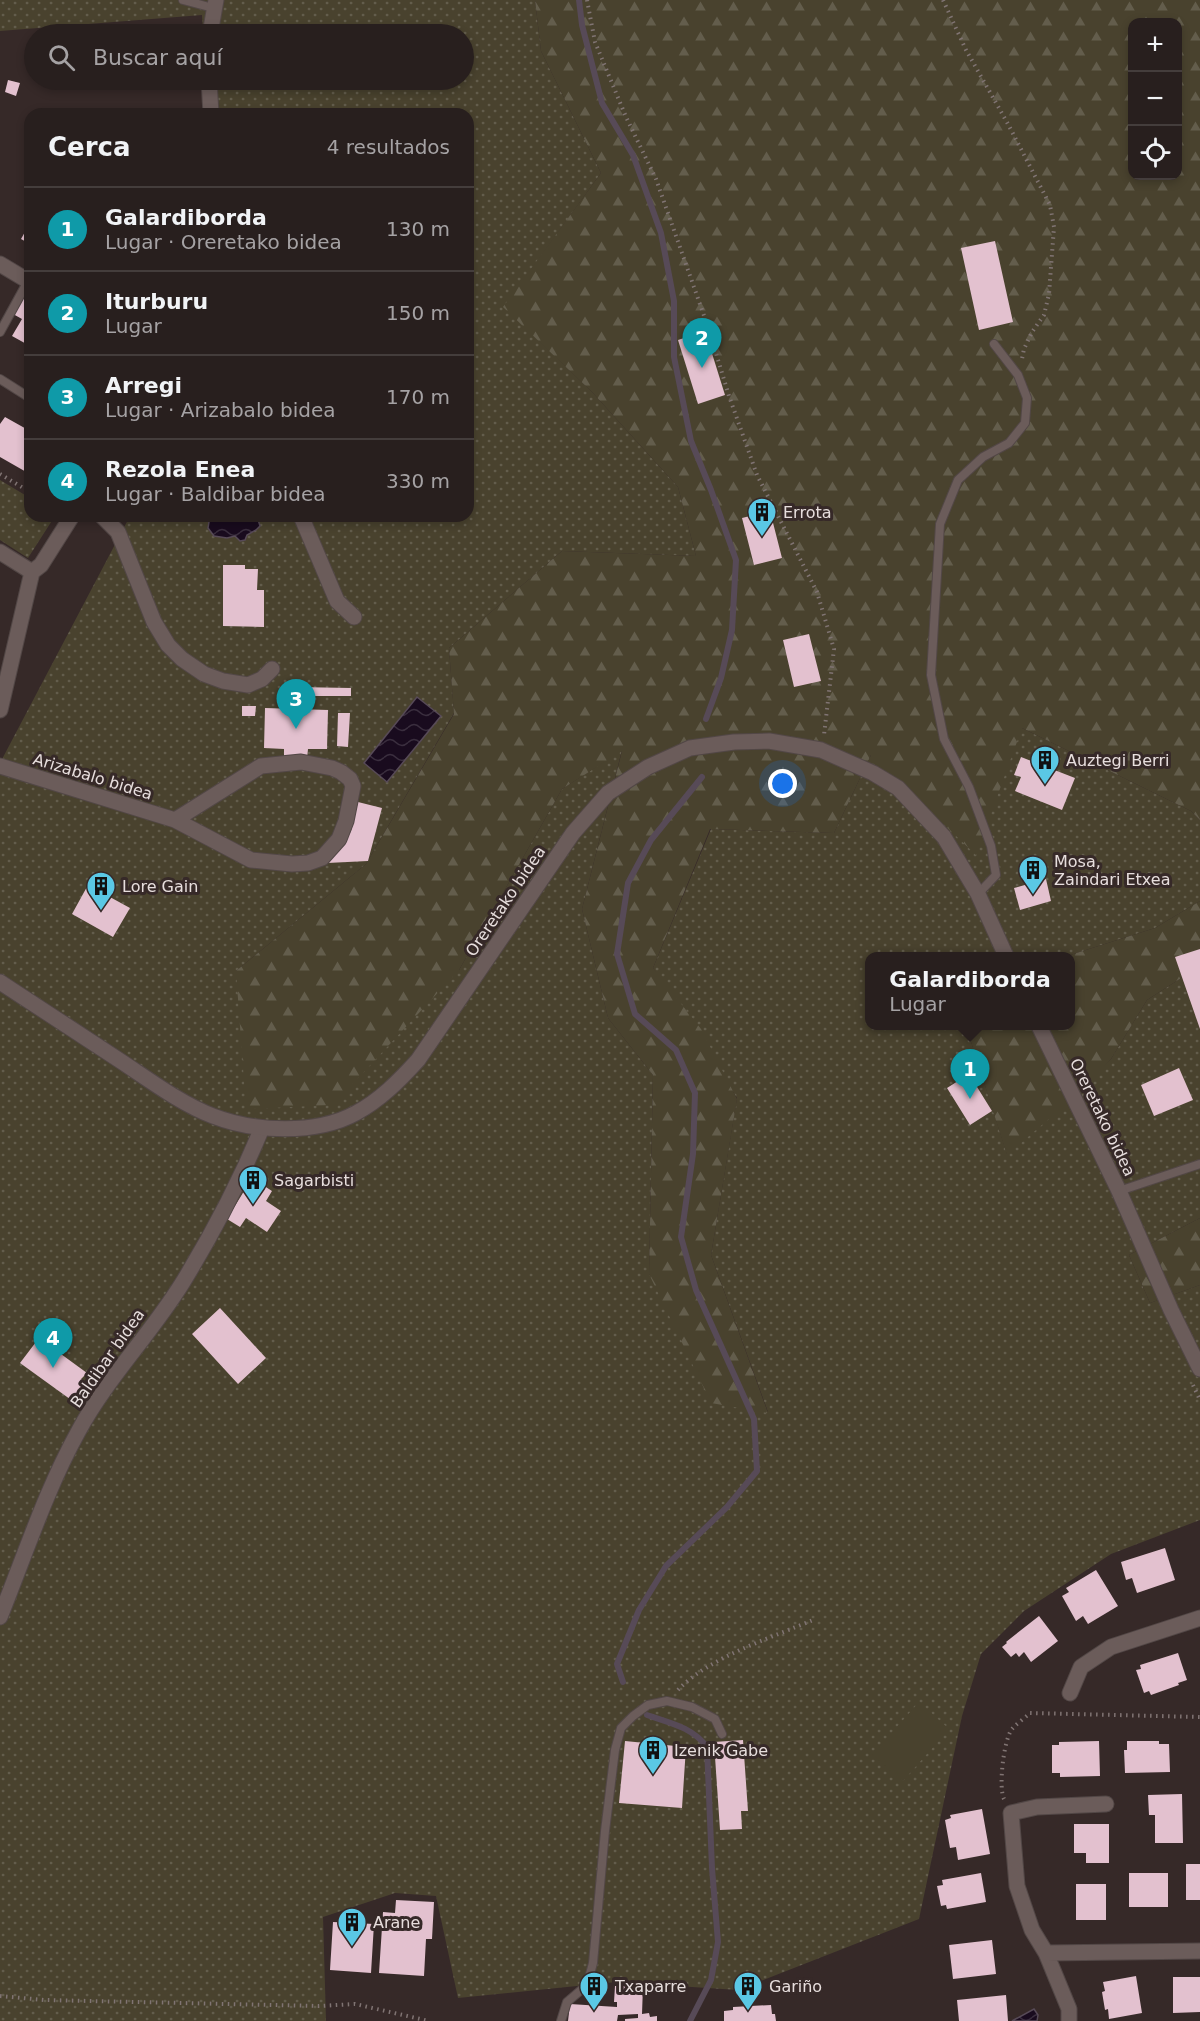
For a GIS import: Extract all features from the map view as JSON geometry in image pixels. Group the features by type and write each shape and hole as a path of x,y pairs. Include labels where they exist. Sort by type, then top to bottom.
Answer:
{"street":[{"path":"211,24 214,4"},
{"path":"210,90 211,108"},
{"path":"0,264 24,279"},
{"path":"0,710 32,572 41,565 68,522"},
{"path":"108,522 118,532 154,622 168,645 182,659 204,674 223,681 248,685 262,679 272,669"},
{"path":"304,522 337,601 354,616"},
{"path":"0,552 32,572"},
{"name":"Oreretako bidea","path":"0,982 165,1090 211,1115 234,1123 262,1128 297,1128 338,1120 354,1114 397,1084 418,1060 573,833 608,793 648,767 690,748 734,742 769,741 821,750 873,773 898,788 944,837 978,894 1004,952"},
{"name":"Arizabalo bidea","path":"0,766 175,820 251,860 292,864 308,863 322,858 339,839 346,821 353,786 350,779 332,768 301,762 261,766 175,820"},
{"name":"Oreretako bidea","path":"1041,1030 1119,1191 1170,1310 1200,1369"},
{"name":"Baldibar bidea","path":"0,1617 56,1477 79,1430 116,1374 182,1283 241,1178 262,1128"},
{"path":"1070,1693 1081,1667 1111,1647 1200,1618"},
{"path":"1069,2021 1069,2009 1046,1953 1032,1930 1017,1886 1011,1813 1037,1807 1106,1804"},
{"path":"1046,1953 1200,1951"}],"lane":[{"path":"183,0 214,4"},
{"path":"0,332 24,291"},
{"path":"978,894 996,875 992,846 969,787 944,739 931,675 939,535 944,513 958,480 983,457 1009,443 1025,423 1028,398 1018,375 994,344"},
{"path":"0,379 24,394"},
{"path":"1119,1191 1200,1164"},
{"path":"561,2021 567,2002 587,1985 593,1963 605,1831 615,1750 621,1728 648,1706 667,1701 692,1707 715,1719 722,1734"}],"path":[{"path":"587,0 595,42 626,117 656,179 757,475 820,604 834,649 821,750"},
{"path":"944,0 966,50 1050,205 1054,227 1049,294 1044,315 1023,349 1018,375"},
{"path":"0,474 24,488"},
{"path":"667,1701 689,1678 720,1660 813,1620"},
{"path":"1011,1813 1002,1795 1001,1772 1011,1730 1030,1713 1200,1717"},
{"path":"0,1996 44,2000 319,2006 355,2004 429,2021"}],"green space":[{"path":"0,0 535,0 541,51 601,173 504,307 592,392 678,487 696,556 562,551 449,648 454,713 366,864 236,971 459,970 562,789 622,750 582,909 608,1018 653,1075 649,1274 768,1412 711,1255 737,1098 653,968 711,829 834,833 871,755 1022,728 1191,811 1200,820 1200,901 1155,928 1075,953 865,952 865,1030 967,1030 1007,1154 1111,1059 1147,1000 1200,966 1200,1218 1129,1255 1150,1303 1200,1285 1200,1520 1111,1554 1024,1611 981,1654 962,1716 919,1919 738,1990 616,1982 458,1998 436,1896 395,1893 323,1917 326,2021 0,2021 0,763 127,522 474,522 474,108 203,108 203,90 474,90 474,24 202,24 202,15 88,24 24,24 24,29 0,31"},
{"path":"535,0 1200,0 1200,820 1191,811 1022,728 976,855 871,755 834,833 710,829 653,968 701,1029 737,1099 711,1255 768,1413 711,1403 649,1274 653,1075 608,1018 582,909 622,751 562,789 459,970 333,1105 246,1109 236,971 366,864 454,714 449,648 562,551 696,556 678,487 592,392 503,307 601,173 541,51"},
{"path":"0,480 24,494 24,522 51,522 28,558 0,540"},
{"path":"1200,901 1200,966 1147,1000 1111,1059 1064,1106 1007,1155 967,1030 1075,1030 1075,953 1155,928"},
{"path":"1200,1218 1200,1285 1150,1303 1129,1255"},
{"path":"919,1702 949,1729 903,1781 872,1755"}],"water":[{"path":"209,522 259,522 260,526 247,535 245,540 240,541 235,536 227,538 214,536 208,528"},
{"path":"417,697 441,716 387,782 364,763"},
{"path":"1034,2009 1038,2015 1037,2021 1012,2021"}],"building":[{"path":"8,80 20,83 16,96 5,92"},
{"path":"995,241 1013,322 979,330 961,248"},
{"path":"24,296 24,343 12,336 22,319 13,314"},
{"path":"705,331 725,395 698,404 678,340"},
{"path":"5,417 24,428 24,471 0,457 0,424"},
{"name":"Errota","path":"770,511 782,558 754,565 742,518"},
{"path":"223,565 245,565 245,569 258,569 257,590 264,590 264,627 223,626"},
{"path":"809,634 821,681 794,687 783,640"},
{"path":"296,687 351,688 351,696 296,696"},
{"path":"242,706 256,706 255,716 242,716"},
{"path":"265,708 328,710 327,749 308,749 307,759 284,758 284,749 264,748"},
{"path":"338,713 350,713 348,747 337,746"},
{"name":"Auztegi Berri","path":"1021,757 1075,778 1062,810 1015,791 1021,777 1014,775"},
{"path":"358,802 382,808 368,861 327,863 344,844 351,831"},
{"name":"Mosa, Zaindari Etxea","path":"1046,879 1051,901 1020,910 1014,888"},
{"name":"Lore Gain","path":"88,885 130,908 113,937 72,914"},
{"path":"1200,949 1200,1029 1175,957"},
{"path":"1179,1068 1193,1100 1154,1116 1141,1085"},
{"path":"969,1074 992,1111 970,1125 947,1088"},
{"name":"Sagarbisti","path":"252,1178 272,1191 266,1201 281,1211 267,1232 246,1218 240,1227 227,1219"},
{"path":"220,1308 266,1358 238,1384 192,1334"},
{"path":"39,1338 87,1373 81,1379 88,1384 74,1402 20,1363"},
{"path":"1165,1548 1175,1580 1137,1593 1132,1578 1126,1580 1121,1562"},
{"path":"1096,1570 1118,1606 1088,1624 1083,1616 1076,1621 1062,1596 1069,1592 1066,1588"},
{"path":"1039,1616 1058,1641 1031,1662 1024,1652 1019,1657 1016,1653 1011,1657 1002,1647"},
{"path":"1178,1653 1187,1680 1151,1695 1149,1691 1144,1693 1136,1670 1141,1669 1140,1665"},
{"path":"743,1740 748,1811 741,1811 742,1829 720,1830 714,1742"},
{"name":"Izenik Gabe","path":"625,1741 686,1747 682,1808 619,1803"},
{"path":"1099,1741 1100,1776 1060,1777 1060,1773 1052,1773 1052,1745 1059,1745 1059,1742"},
{"path":"1127,1741 1159,1741 1159,1744 1169,1744 1170,1772 1125,1773 1124,1750 1127,1750"},
{"path":"1182,1794 1183,1843 1155,1843 1155,1815 1149,1815 1148,1795"},
{"path":"982,1809 990,1854 958,1860 956,1847 950,1848 945,1820 951,1818 950,1815"},
{"path":"1074,1824 1109,1824 1109,1863 1086,1863 1086,1853 1074,1853"},
{"path":"1186,1864 1200,1864 1200,1900 1186,1900"},
{"path":"981,1873 986,1902 947,1909 946,1905 941,1906 937,1886 943,1885 942,1880"},
{"path":"1129,1873 1168,1873 1168,1907 1129,1907"},
{"path":"1076,1884 1106,1884 1106,1920 1076,1920"},
{"path":"396,1900 434,1902 432,1939 426,1939 424,1976 379,1973 383,1912 395,1913"},
{"name":"Arane","path":"333,1922 374,1924 371,1973 330,1970"},
{"path":"992,1940 996,1974 953,1979 949,1945"},
{"path":"1136,1976 1142,2013 1109,2019 1102,1992 1105,1991 1103,1982"},
{"path":"1173,1977 1200,1977 1200,2012 1173,2013"},
{"path":"615,1986 643,1986 642,2014 649,2013 650,2017 657,2016 657,2021 625,2021 625,2019 638,2018 638,2014 618,2015 617,2021 568,2021 570,2004 617,2007 617,2002 614,2002"},
{"path":"1006,1995 1008,2021 959,2021 957,2000"},
{"name":"Gariño","path":"771,2005 776,2021 724,2021 724,2011 733,2010 733,2007"}],"waterway":[{"path":"579,0 582,25 602,103 633,155 661,233 674,301 674,357 691,441 736,560 732,630 721,678 706,719"},
{"path":"623,1682 617,1664 639,1610 666,1566 727,1507 757,1471 754,1419 696,1290 681,1237 693,1154 695,1093 676,1050 635,1014 617,954 628,883 651,840 702,777"},
{"path":"647,1715 687,1730 707,1747 712,1868 718,1942 711,1980 690,2021"}],"place":[{"name":"Iturburu","path":"702,368"},
{"name":"Errota","path":"762,538"},
{"name":"Arregi","path":"296,729"},
{"name":"Auztegi Berri","path":"1045,786"},
{"name":"Mosa, Zaindari Etxea","path":"1033,896"},
{"name":"Lore Gain","path":"101,912"},
{"name":"Galardiborda","path":"970,1099"},
{"name":"Sagarbisti","path":"253,1206"},
{"name":"Rezola Enea","path":"53,1368"},
{"name":"Izenik Gabe","path":"653,1776"},
{"name":"Arane","path":"352,1948"},
{"name":"Txaparre","path":"594,2012"},
{"name":"Gariño","path":"748,2012"}]}
